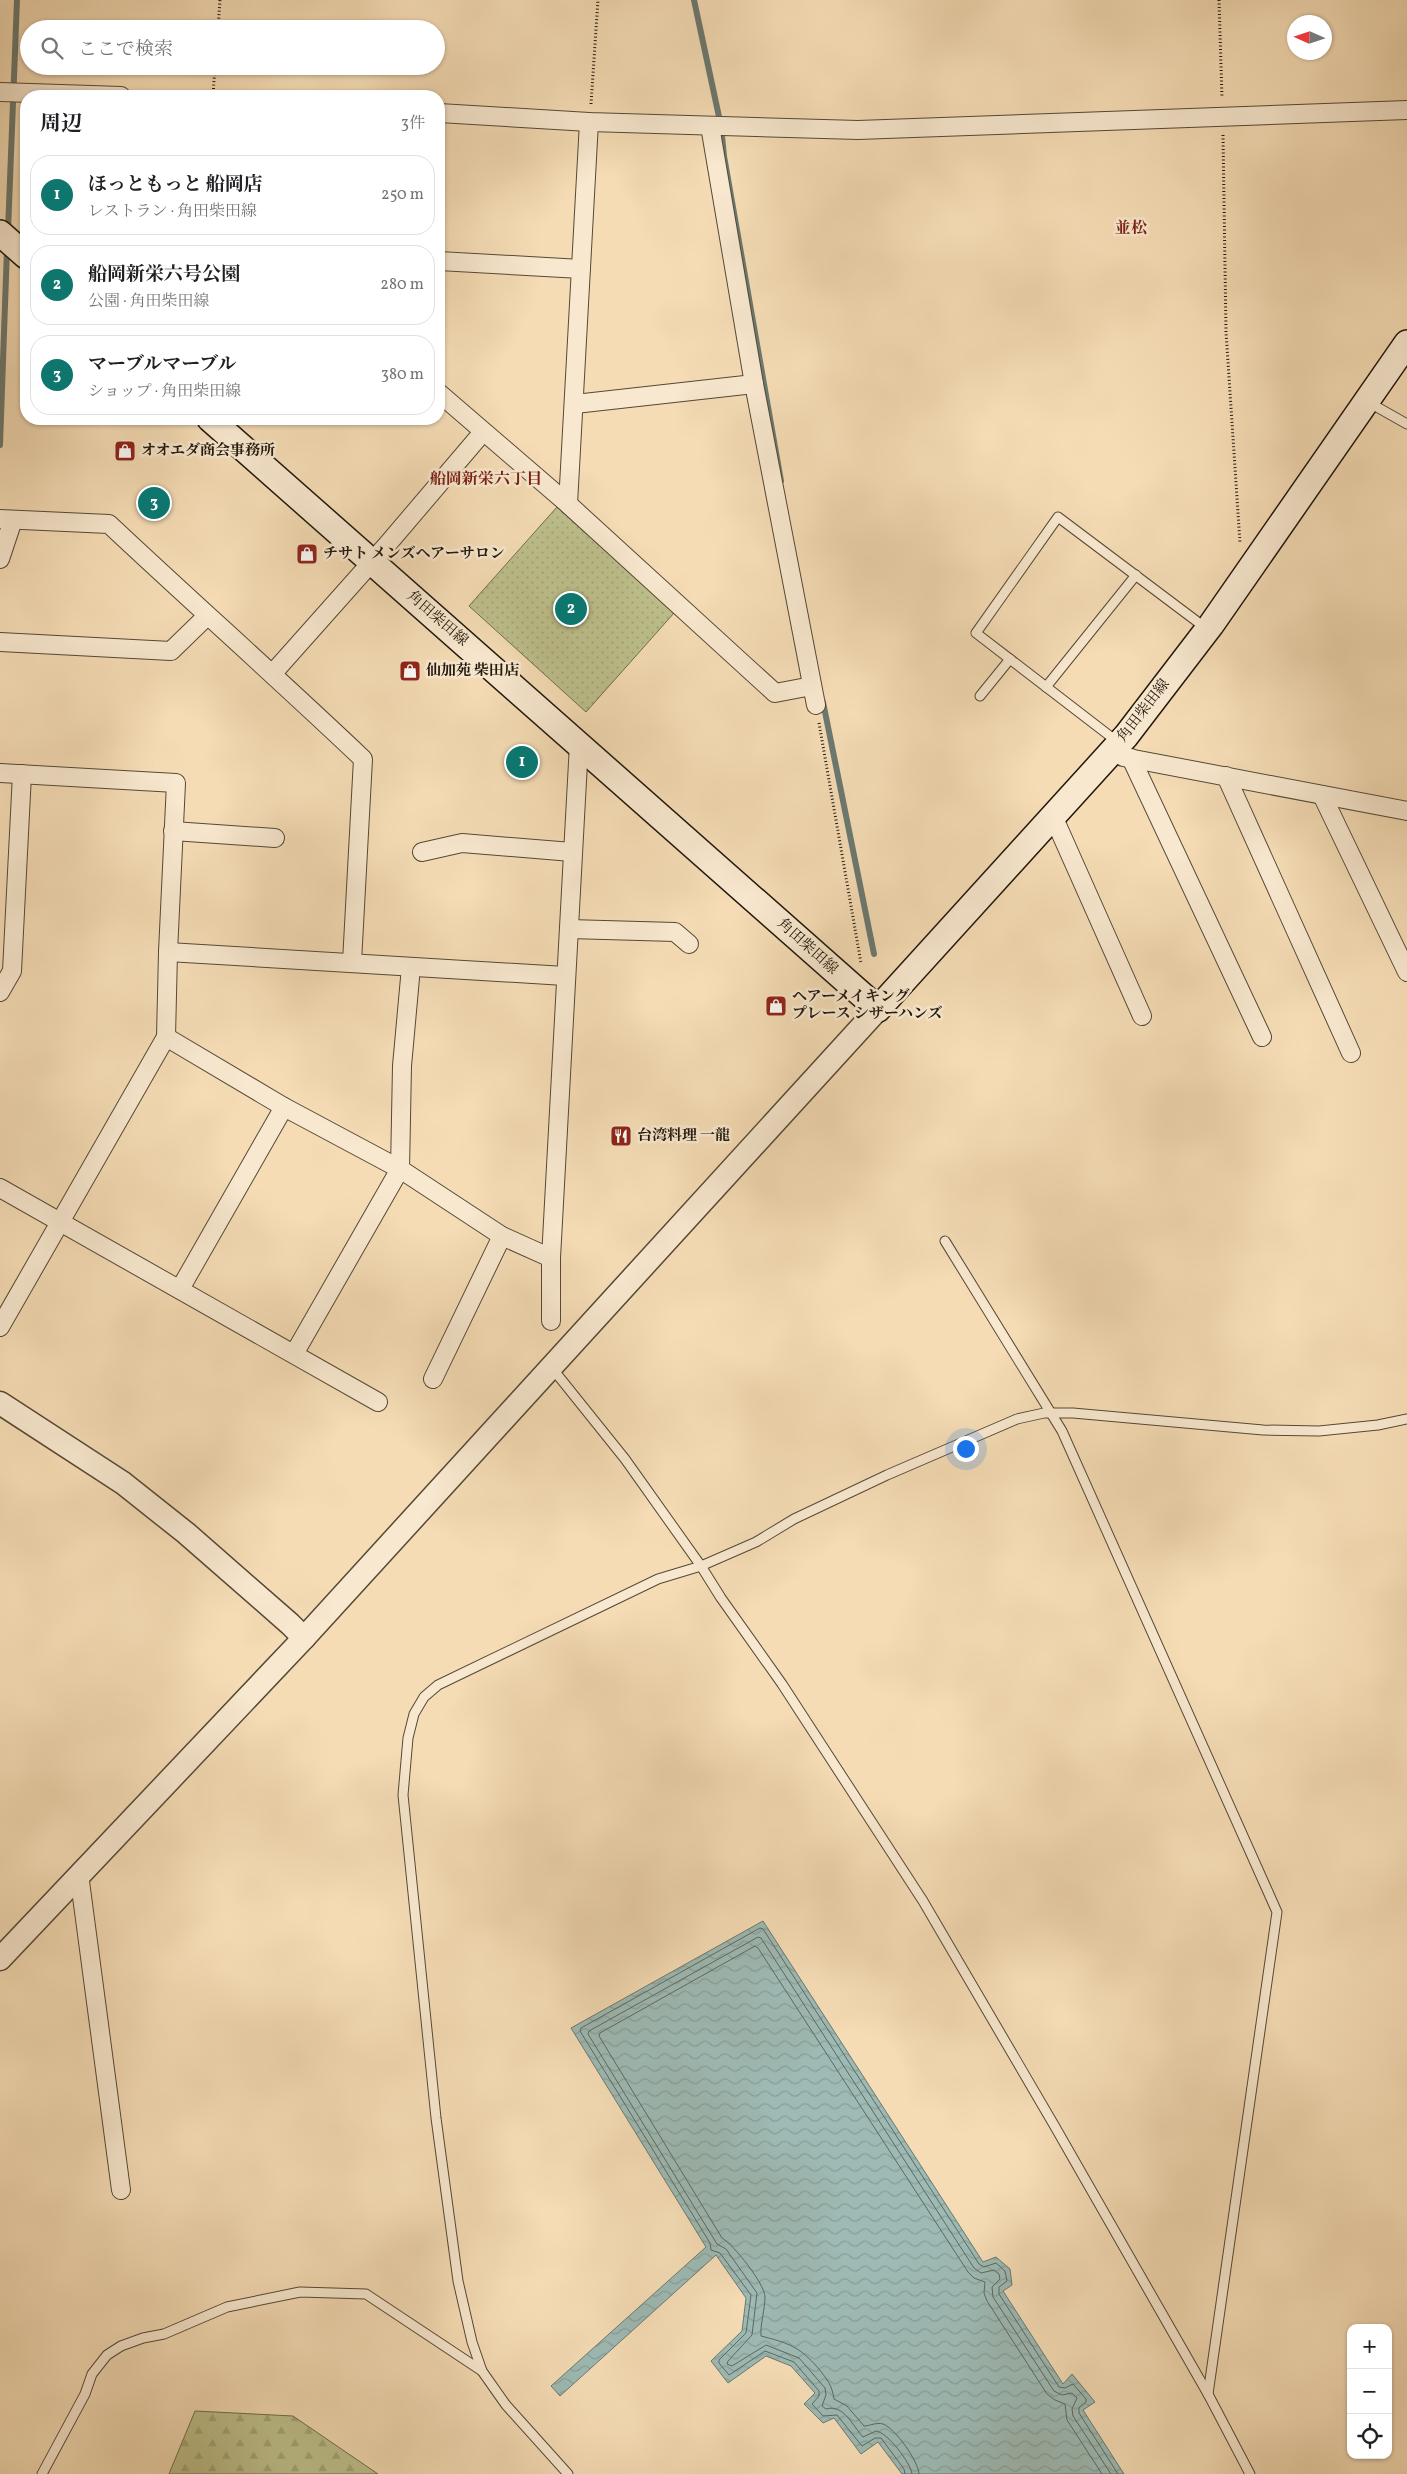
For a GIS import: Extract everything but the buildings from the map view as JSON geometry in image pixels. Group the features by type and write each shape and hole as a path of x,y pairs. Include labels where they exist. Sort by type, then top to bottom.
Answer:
{"main road":[{"path":"0,233 20,250"},
{"name":"角田柴田線","path":"217,425 878,1010 1053,816 1120,752 1407,343"}],"street":[{"path":"0,92 20,93"},
{"path":"445,113 590,122 858,130 1407,110"},
{"path":"568,504 576,404 581,269 590,122"},
{"path":"718,126 754,384 816,705"},
{"path":"445,261 581,269"},
{"path":"576,404 754,384"},
{"path":"445,398 568,504 775,693 812,686"},
{"path":"273,673 372,562 483,432"},
{"path":"0,559 6,519 109,524 207,616 273,673 363,759 352,962"},
{"path":"0,642 171,651 207,616"},
{"path":"550,1321 551,1258 565,976 579,744"},
{"path":"1120,752 1226,776 1407,811"},
{"path":"1120,752 1262,1037"},
{"path":"0,773 176,783 166,1037 0,1327"},
{"path":"0,992 12,971 22,774"},
{"path":"1226,776 1351,1053"},
{"path":"1322,795 1407,972"},
{"path":"1053,816 1142,1016"},
{"path":"174,831 274,838"},
{"path":"422,852 462,843 572,852"},
{"path":"568,929 675,932 690,944"},
{"path":"168,952 565,976"},
{"path":"294,1354 400,1170 402,1066 411,967"},
{"path":"0,1959 304,1638 550,1366 878,1010"},
{"path":"166,1037 284,1107 400,1170 502,1236 551,1258"},
{"path":"180,1289 284,1107"},
{"path":"0,1188 378,1402"},
{"path":"433,1378 502,1236"},
{"path":"0,1403 123,1483 186,1533 304,1638"},
{"path":"79,1874 121,2190"}],"lane":[{"path":"1367,401 1407,424"},
{"path":"1120,752 1046,687 976,632 1058,517 1208,629"},
{"path":"1046,687 1136,575"},
{"path":"980,696 1010,659"},
{"path":"945,1241 1062,1431 1276,1912 1208,2394"},
{"path":"550,1366 625,1459 701,1566 721,1598 782,1684 923,1901 1208,2394 1250,2474"},
{"path":"568,2474 506,2405 482,2371 472,2342 458,2281 436,2118 403,1795 408,1738 414,1714 424,1698 438,1685 658,1579 701,1566 756,1542 794,1519 886,1475 1017,1420 1051,1413 1263,1430 1319,1431 1407,1420"},
{"path":"42,2474 85,2394 92,2374 107,2355 121,2346 143,2338 164,2334 227,2307 300,2292 366,2294 482,2371"}],"path":[{"path":"219,20 220,0"},
{"path":"590,122 598,0"},
{"path":"1218,0 1223,116 1226,332 1242,578"},
{"path":"214,90 215,75"},
{"path":"816,705 862,966"}],"green space":[{"path":"557,507 674,613 586,712 469,606"},
{"path":"195,2411 293,2416 378,2474 169,2474"}],"water":[{"path":"763,1921 983,2262 996,2257 1010,2269 1012,2285 1003,2291 1063,2384 1072,2374 1095,2402 1083,2410 1124,2474 902,2474 878,2442 861,2454 834,2418 823,2423 804,2404 815,2393 791,2366 766,2356 728,2383 711,2361 742,2331 746,2298 716,2255 560,2396 551,2386 706,2247 571,2028"}],"waterway":[{"path":"8,231 17,0"},
{"path":"694,0 721,126 724,156 781,481"},
{"path":"0,445 7,249"},
{"path":"823,702 874,954"}],"place":[{"name":"オオエダ商会事務所","path":"125,451"},
{"name":"マーブルマーブル","path":"154,503"},
{"name":"チサト メンズヘアーサロン","path":"307,554"},
{"name":"船岡新栄六号公園","path":"571,609"},
{"name":"仙加苑 柴田店","path":"410,671"},
{"name":"ほっともっと 船岡店","path":"522,762"},
{"name":"ヘアーメイキング プレース シザーハンズ","path":"776,1006"},
{"name":"台湾料理 一龍","path":"621,1136"}],"district":[{"name":"並松","path":"1131,229"},
{"name":"船岡新栄六丁目","path":"486,480"}]}
